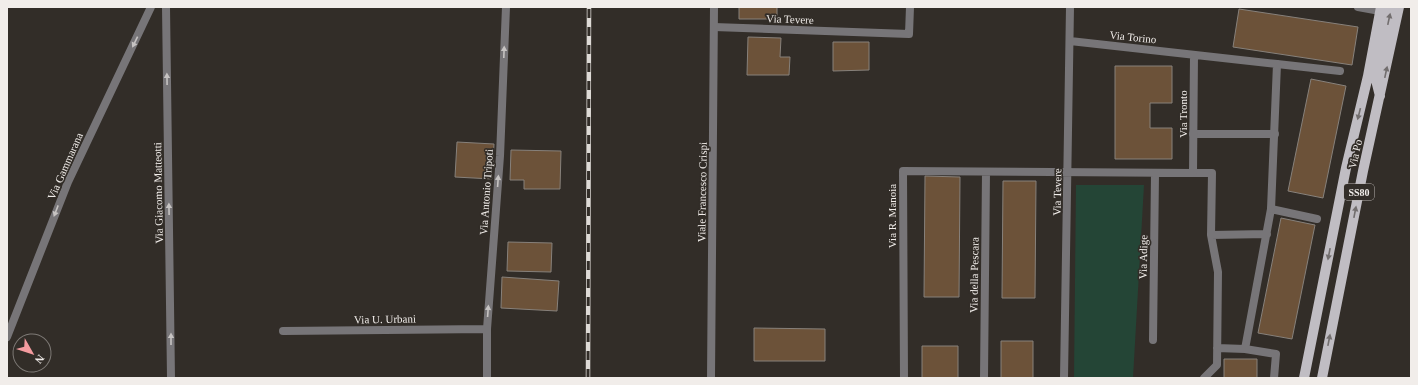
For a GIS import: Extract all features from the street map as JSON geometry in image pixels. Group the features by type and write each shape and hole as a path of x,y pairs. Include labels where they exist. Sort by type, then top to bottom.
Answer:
{"main road":[{"path":"1381,98 1376,80 1391,7"},
{"name":"Via Po","path":"1322,378 1363,171 1381,98 1399,7"},
{"name":"Via Po","path":"1304,378 1346,168 1368,76 1380,9"}],"street":[{"name":"Via Gammarana","path":"7,337 68,182 151,7"},
{"name":"Via Giacomo Matteotti","path":"166,7 171,378"},
{"name":"Via Antonio Tripoti","path":"486,378 487,329 500,156 506,7"},
{"name":"Viale Francesco Crispi","path":"711,378 714,7"},
{"name":"Via Tevere","path":"714,27 909,34 910,7"},
{"name":"Via Tevere","path":"1064,378 1070,7"},
{"path":"1358,7 1380,9"},
{"name":"Via Torino","path":"1070,41 1340,72"},
{"name":"Via Tronto","path":"1193,173 1194,55"},
{"path":"1245,349 1271,209 1277,64"},
{"path":"1194,134 1275,134"},
{"name":"Via R. Manoia","path":"904,378 903,171 1155,174 1212,173 1211,235"},
{"name":"Via della Pescara","path":"984,378 986,172"},
{"name":"Via Adige","path":"1153,340 1155,174"},
{"path":"1271,209 1317,219"},
{"path":"1204,378 1217,365 1218,272 1211,235 1267,234"},
{"name":"Via U. Urbani","path":"283,331 487,329"},
{"path":"1217,348 1245,349 1276,354 1274,378"}],"green space":[{"path":"1076,185 1144,185 1133,378 1074,378"}],"building":[{"path":"739,7 777,7 777,19 739,19"},
{"path":"1239,9 1358,27 1352,65 1233,47"},
{"path":"748,37 781,38 780,57 790,57 789,75 747,75"},
{"path":"833,42 869,42 869,70 833,71"},
{"path":"1115,66 1172,66 1172,103 1150,103 1150,128 1172,128 1172,159 1115,159"},
{"path":"1311,79 1346,86 1323,198 1288,191"},
{"path":"457,142 494,144 492,179 455,177"},
{"path":"511,150 561,151 560,189 524,189 524,180 510,180"},
{"path":"925,176 960,177 959,297 924,297"},
{"path":"1003,181 1036,181 1035,298 1002,298"},
{"path":"1281,218 1315,225 1292,339 1258,333"},
{"path":"508,242 552,243 551,272 507,271"},
{"path":"502,277 559,281 557,311 501,308"},
{"path":"754,328 825,329 825,361 754,361"},
{"path":"1001,341 1033,341 1033,378 1001,378"},
{"path":"922,346 958,346 958,378 922,378"},
{"path":"1224,359 1257,359 1257,378 1224,378"}],"railway":[{"path":"588,378 589,7"}]}
